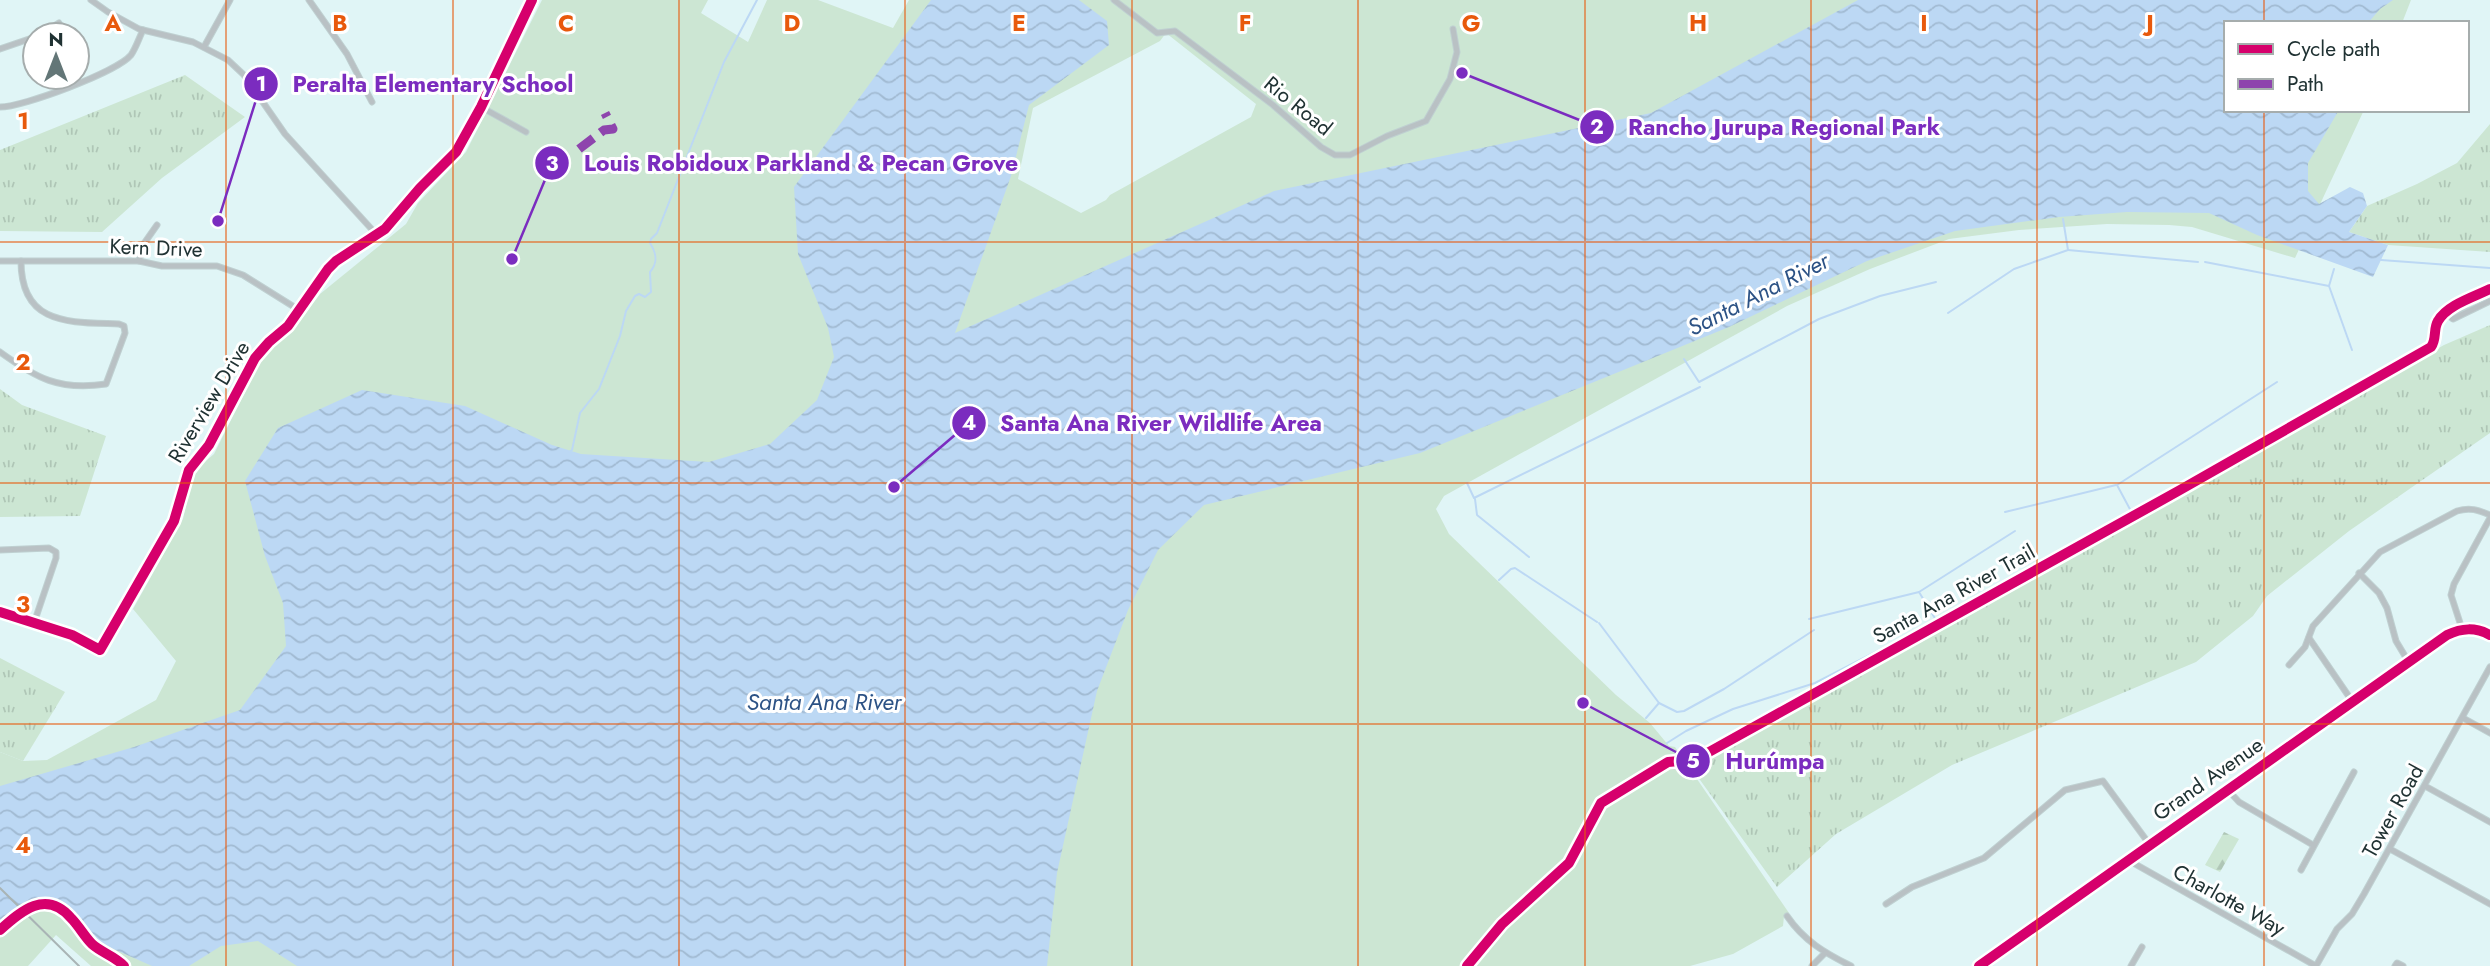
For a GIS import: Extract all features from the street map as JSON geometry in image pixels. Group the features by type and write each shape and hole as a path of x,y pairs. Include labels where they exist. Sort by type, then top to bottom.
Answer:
{"street":[{"path":"91,0 143,30 204,47 228,60 244,75 285,134 377,235"},
{"path":"204,47 230,0"},
{"path":"309,0 347,54 372,102"},
{"name":"Riverview Drive","path":"34,624 72,635 100,650 174,522 189,470 209,445 259,353 288,326 315,285 336,261 377,235 399,216 420,188 456,152 481,107 532,0"},
{"name":"Rio Road","path":"1114,0 1157,33 1175,32 1273,105 1321,147 1335,155 1350,155 1387,136 1426,121 1450,79 1457,52 1453,29"},
{"path":"0,107 20,105 116,66 132,54 143,30"},
{"path":"0,49 21,42"},
{"path":"481,107 526,132"},
{"path":"139,261 143,245 157,225"},
{"name":"Kern Drive","path":"0,261 139,261 162,265 217,266 233,270 299,310"},
{"path":"0,352 44,380 60,384 106,384 125,332 124,326 119,324 70,323 54,318 29,298 22,281 21,261"},
{"path":"2490,291 2448,315 2453,319 2490,301"},
{"path":"2289,665 2301,654 2313,626 2380,552 2456,511 2467,508 2477,509 2490,517 2454,584 2451,595 2462,629 2490,635"},
{"path":"0,550 49,548 56,552 57,557 34,624 0,612"},
{"path":"2359,573 2379,593 2388,608 2396,641 2409,661"},
{"name":"Grand Avenue","path":"1979,966 2409,661 2447,635 2462,629"},
{"path":"2309,638 2352,701"},
{"name":"Tower Road","path":"2316,966 2337,929 2352,914 2390,849 2490,667"},
{"path":"2463,718 2490,733"},
{"path":"2301,870 2354,772"},
{"path":"1886,904 1912,887 1984,858 2065,790 2103,781 2150,845"},
{"path":"2425,786 2490,822"},
{"path":"2228,790 2239,802 2313,845"},
{"path":"2390,849 2490,904"},
{"name":"Charlotte Way","path":"2128,860 2316,966"},
{"path":"1787,916 1799,933 1825,953 1851,966"},
{"path":"2131,966 2142,947"},
{"path":"1812,966 1825,953"},
{"path":"2395,966 2397,963 2403,966"}],"green space":[{"path":"542,0 708,0 701,13 748,42 767,0 818,0 893,28 909,0 2411,0 2403,21 2224,21 2224,112 2363,112 2295,258 2192,227 2169,225 2107,224 2019,230 1949,239 1870,269 1787,306 1444,496 1436,509 1449,534 1616,695 1650,723 1669,746 1675,747 1789,913 1784,916 1783,926 1733,954 1690,966 91,966 56,935 28,966 0,966 0,752 23,761 47,760 156,700 176,661 133,609 183,519 194,471 214,454 265,352 291,333 320,294 406,224 418,203 466,152","holes":["1166,33 1256,104 1251,117 1081,213 1018,179 1033,108 1160,41"]},
{"path":"185,75 245,117 162,178 102,232 0,231 0,150"},
{"path":"2490,124 2490,252 2388,245 2349,232 2367,206 2457,163"},
{"path":"2490,325 2490,433 2349,531 2267,596 2253,616 2196,662 1952,765 1836,834 1777,887 1690,766 2444,345"},
{"path":"0,389 22,405 106,436 80,516 0,517"},
{"path":"0,658 65,692 23,761 0,752"},
{"path":"2224,832 2239,839 2220,872 2205,865"}],"water":[{"name":"Santa Ana River","path":"931,0 1079,0 1107,21 1109,45 1029,105 1011,176 955,333 1274,191 1651,113 1858,0 2393,0 2370,21 2224,21 2224,112 2338,112 2308,163 2308,191 2319,204 2350,187 2363,193 2367,206 2349,232 2388,245 2373,277 2257,235 2209,213 2127,212 2059,217 1955,231 1867,261 1729,327 1420,453 1204,505 1158,550 1128,610 1097,691 1057,873 1047,966 297,966 258,941 221,946 189,966 152,966 100,943 72,911 52,901 34,901 0,924 0,786 134,747 240,710 286,646 283,603 265,556 245,481 278,428 362,390 465,406 552,445 581,454 709,462 770,444 817,400 834,357 828,328 798,254 794,187"}],"waterway":[{"path":"569,452 572,450 580,413 599,389 620,336 626,311 635,296 639,294 645,297 651,292 650,272 656,258 651,239 657,233 724,62 757,0"},
{"path":"1948,313 2014,269 2068,250 2063,219"},
{"path":"2068,250 2198,262"},
{"path":"2381,260 2490,268"},
{"path":"2205,262 2329,286 2334,269"},
{"path":"1684,359 1699,382 1819,319 1880,296 1936,282"},
{"path":"2329,286 2352,350"},
{"path":"1667,743 1733,709 1815,683 1936,621 2132,513 2429,343"},
{"path":"2132,513 2117,485 2277,382"},
{"path":"1467,483 1474,498 1700,387"},
{"path":"2005,512 2116,485"},
{"path":"1475,499 1477,515 1529,557"},
{"path":"1936,620 1919,592 2015,531"},
{"path":"1499,580 1515,568 1597,622"},
{"path":"1809,619 1919,592"},
{"path":"1599,623 1659,703"},
{"path":"1646,718 1659,703 1677,712 1684,711 1724,689 1814,630"}],"railway":[{"path":"0,888 79,966"}],"marked path":[{"path":"579,149 604,130 613,129 605,113"}],"cycle path":[{"path":"0,612 72,635 100,650 174,521 189,470 209,445 255,358 288,326 328,269 385,229 456,152 481,107 532,0"},
{"name":"Santa Ana River Trail","path":"1467,966 1502,924 1569,863 1601,803 1668,762 1691,760 1709,752 2431,347 2442,315 2454,306 2490,289"},
{"path":"1979,966 2447,635 2468,629 2490,635"},
{"path":"0,930 25,910 43,904 52,905 62,909 92,944 124,966"}],"place":[{"name":"Rancho Jurupa Regional Park","path":"1462,73"},
{"name":"Peralta Elementary School","path":"218,221"},
{"name":"Louis Robidoux Parkland & Pecan Grove","path":"512,259"},
{"name":"Santa Ana River Wildlife Area","path":"894,487"},
{"name":"Hurúmpa","path":"1583,703"}]}
